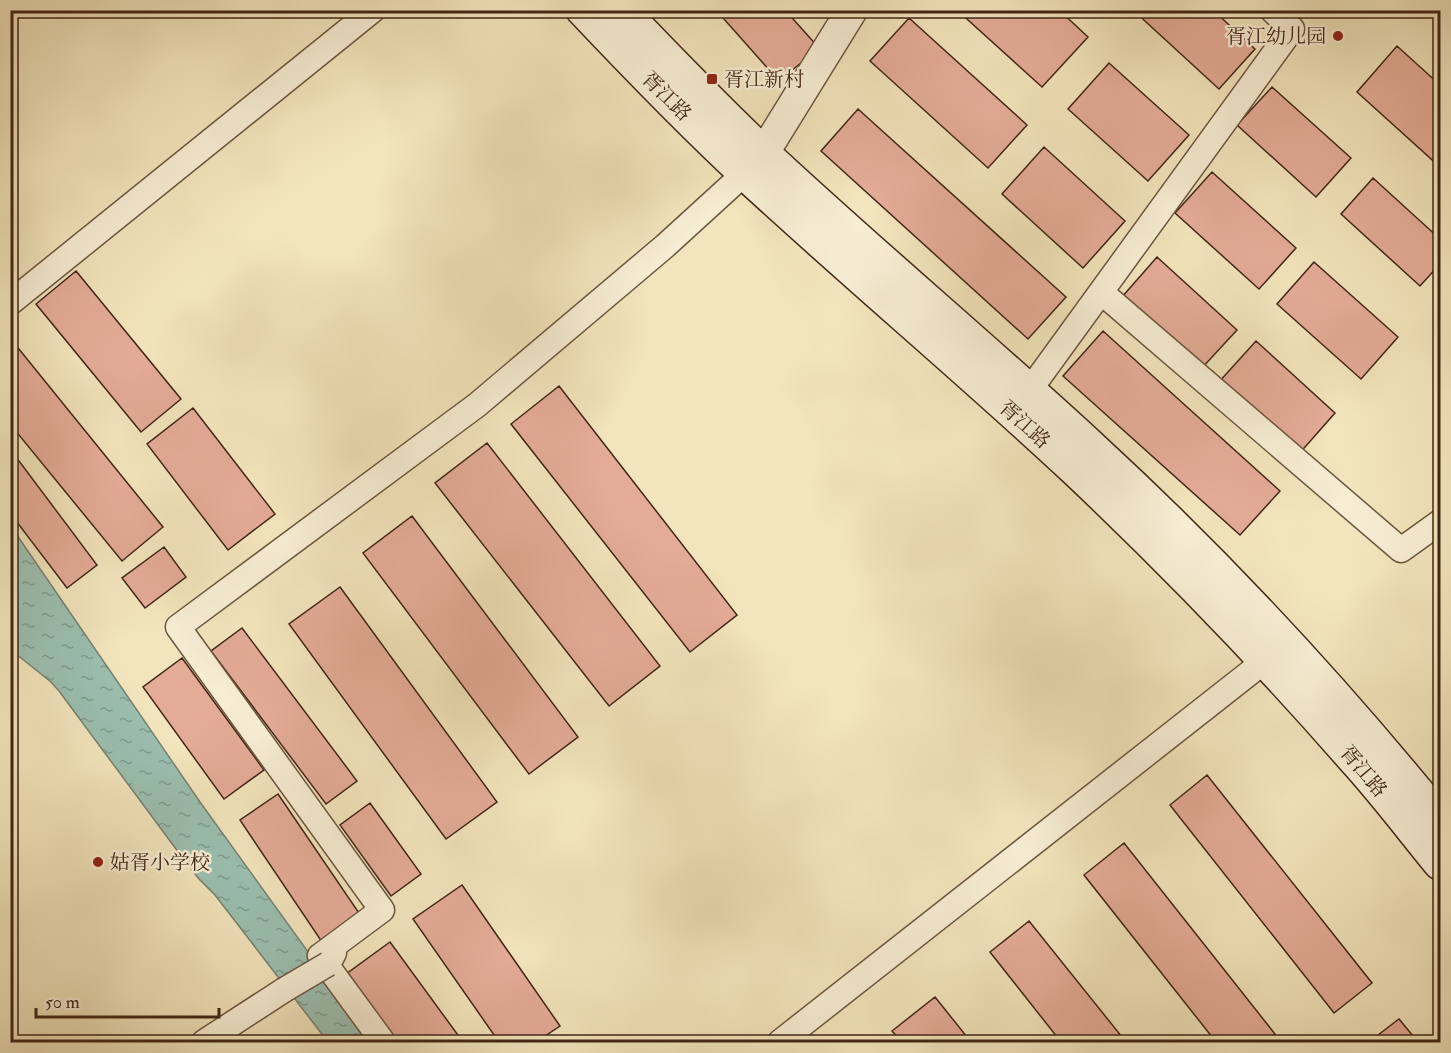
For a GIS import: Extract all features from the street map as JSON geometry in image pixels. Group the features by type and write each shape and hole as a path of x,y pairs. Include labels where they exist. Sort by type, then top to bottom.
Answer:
{"main road":[{"name":"胥江路","path":"583,10 641,71 1029,391 1210,562 1350,754 1440,863"},
{"name":"胥江路","path":"621,10 660,52 754,163 1183,574 1276,651 1378,745 1440,820"}],"street":[{"path":"10,303 374,10"},
{"path":"204,1042 284,990 324,960 382,910 178,627 477,405 665,246 754,163 852,10"},
{"path":"1029,391 1292,29 1272,10"},
{"path":"1101,292 1401,549 1440,522"},
{"path":"780,1042 1276,651"},
{"path":"324,960 383,1042"}],"water":[{"path":"10,525 200,802 373,1042 328,1042 215,895 199,879 59,691 11,650"}],"building":[{"path":"716,10 785,10 819,48 779,81"},
{"path":"957,10 1059,10 1088,37 1042,87"},
{"path":"1133,10 1213,10 1255,49 1219,89"},
{"path":"909,18 1027,125 988,168 870,61"},
{"path":"1397,46 1440,85 1440,167 1357,92"},
{"path":"1109,63 1189,135 1148,181 1068,109"},
{"path":"1272,87 1351,158 1316,197 1237,125"},
{"path":"858,109 1066,297 1028,339 821,151"},
{"path":"1044,147 1125,221 1083,268 1002,194"},
{"path":"1212,172 1296,248 1259,289 1175,213"},
{"path":"1373,178 1440,239 1440,264 1420,286 1341,214"},
{"path":"1157,257 1237,330 1201,369 1122,297"},
{"path":"1314,262 1398,337 1361,379 1277,304"},
{"path":"76,271 181,399 141,432 36,304"},
{"path":"1103,331 1280,491 1240,535 1063,376"},
{"path":"10,338 163,527 122,561 10,424"},
{"path":"1256,341 1335,413 1298,455 1218,383"},
{"path":"559,386 737,615 690,652 511,424"},
{"path":"193,408 275,514 228,550 147,444"},
{"path":"487,443 660,666 609,706 435,483"},
{"path":"10,449 97,565 67,588 10,513"},
{"path":"412,516 578,737 529,774 363,553"},
{"path":"164,547 186,577 145,608 122,578"},
{"path":"340,587 497,802 446,839 289,624"},
{"path":"242,628 357,781 326,804 211,651"},
{"path":"182,658 264,770 224,799 143,687"},
{"path":"1207,775 1372,983 1334,1013 1170,805"},
{"path":"278,794 361,916 322,942 240,820"},
{"path":"370,803 421,874 391,896 340,825"},
{"path":"1124,843 1275,1034 1264,1042 1216,1042 1084,875"},
{"path":"462,885 560,1026 536,1042 499,1042 413,919"},
{"path":"1029,921 1126,1042 1061,1042 990,952"},
{"path":"390,942 463,1042 390,1042 342,977"},
{"path":"935,997 971,1042 902,1042 892,1031"},
{"path":"1399,1019 1418,1042 1369,1042"}],"place":[{"name":"胥江幼儿园","path":"1338,36"},
{"name":"胥江新村","path":"712,79"},
{"name":"姑胥小学校","path":"98,862"}]}
